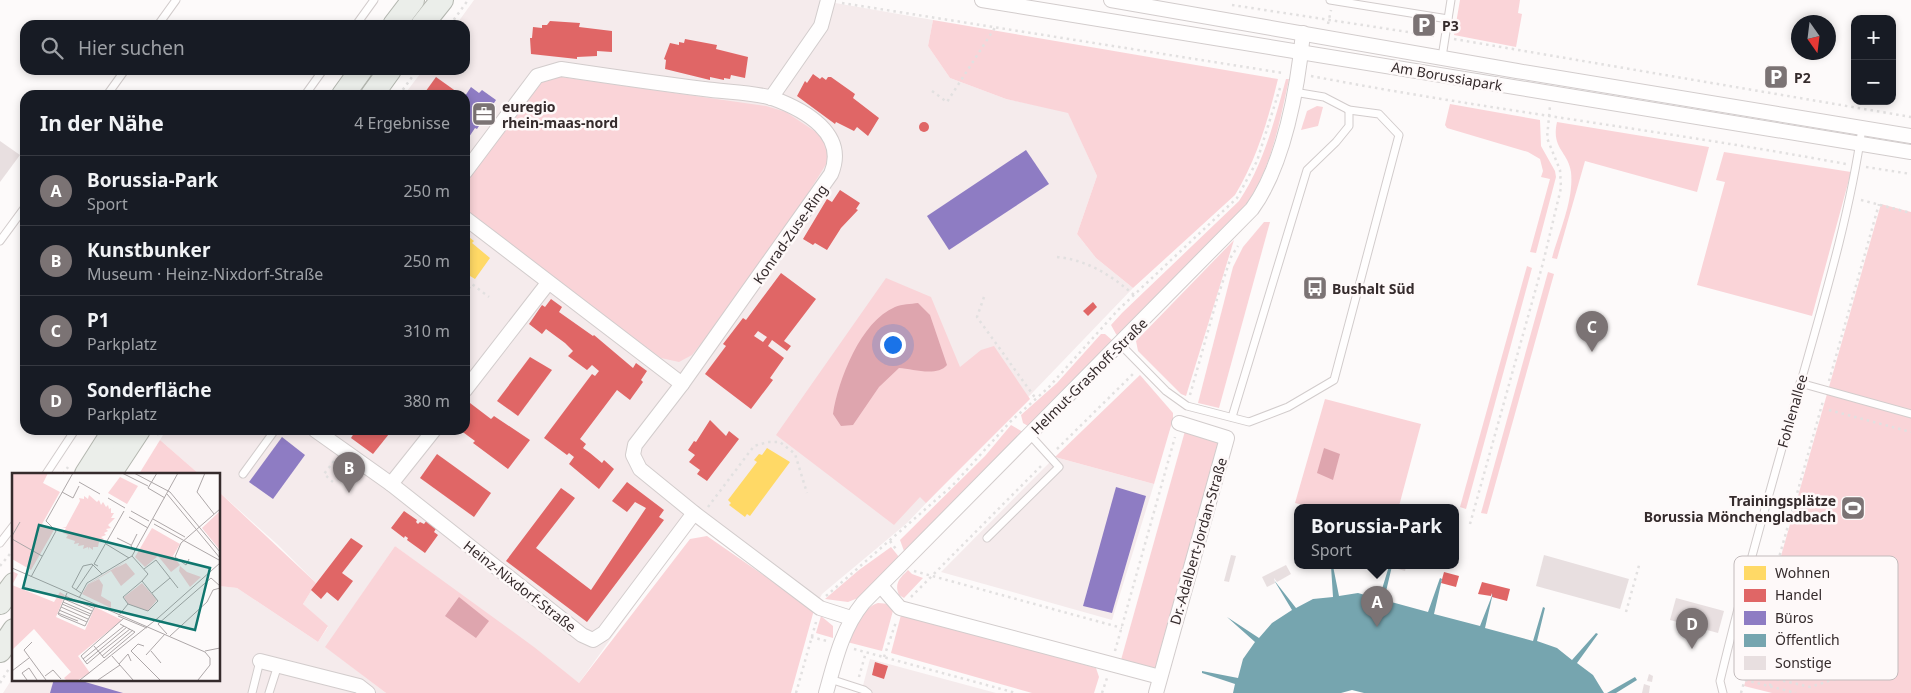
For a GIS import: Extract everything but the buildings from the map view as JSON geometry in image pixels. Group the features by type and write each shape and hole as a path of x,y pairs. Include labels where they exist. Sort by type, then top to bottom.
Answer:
{"main road":[{"path":"398,20 413,0"},
{"path":"426,20 442,0"},
{"path":"347,90 357,75"},
{"path":"376,90 386,75"},
{"path":"87,473 111,435"},
{"path":"111,473 136,435"},
{"path":"0,603 12,587"},
{"path":"0,651 12,633"}],"street":[{"path":"771,98 821,26 827,0"},
{"name":"Am Borussiapark","path":"982,0 1552,95 1911,152"},
{"name":"Am Borussiapark","path":"1111,0 1555,78 1911,136"},
{"name":"Helmut-Grashoff-Straße","path":"828,686 850,618 1244,219 1260,198 1273,172 1294,92 1303,33"},
{"name":"Konrad-Zuse-Ring","path":"470,165 537,76 560,69 771,98 805,114 828,132 836,152 835,166 760,277 636,445 634,455 640,469 697,516 820,608 850,618"},
{"path":"470,222 682,384"},
{"path":"470,384 548,283"},
{"name":"Dr.-Adalbert-Jordan-Straße","path":"1156,693 1227,438 1179,423"},
{"name":"Heinz-Nixdorf-Straße","path":"322,435 392,484 582,635 593,640 604,633 697,516"},
{"path":"392,484 430,435"},
{"path":"881,586 900,608 1160,677"},
{"path":"260,661 359,686 368,693"}],"lane":[{"path":"162,20 176,0"},
{"path":"360,20 374,0"},
{"path":"1330,0 1448,19"},
{"path":"1442,57 1451,0"},
{"path":"111,90 121,75"},
{"path":"309,90 319,75"},
{"path":"1120,344 1166,391 1187,406 1249,422 1288,407 1334,380 1399,135 1380,114 1349,110 1324,97 1294,92"},
{"path":"1232,418 1307,170 1336,142 1349,126 1349,110"},
{"name":"Fohlenallee","path":"1751,556 1800,383 1849,197 1857,166 1862,128"},
{"path":"0,240 20,213"},
{"path":"1800,383 1911,414"},
{"path":"47,473 71,435"},
{"path":"243,474 271,435"},
{"path":"987,538 1059,467 1030,436"},
{"path":"0,543 12,528"},
{"name":"Fohlenallee","path":"1720,689 1720,681 1734,622"},
{"path":"252,693 260,661"},
{"path":"269,693 278,665"},
{"path":"828,686 856,687 868,693"}],"path":[{"path":"454,20 468,0"},
{"path":"827,0 1284,73 1298,73 1548,116 1717,140 1911,174"},
{"path":"1225,4 1445,38 1911,117"},
{"path":"932,91 947,102 996,26"},
{"path":"1555,78 1559,58"},
{"path":"796,693 820,608 827,594 910,525 953,485 1010,422 1036,399 1134,295 1237,198 1258,161 1284,73"},
{"path":"403,90 413,75"},
{"path":"1470,524 1561,188 1560,170 1547,138 1548,116 1552,95"},
{"path":"1849,197 1911,213"},
{"path":"1780,556 1879,204"},
{"path":"1057,257 1087,264 1114,277 1134,295"},
{"path":"470,287 472,284 489,297"},
{"path":"984,297 977,317 1036,399"},
{"path":"884,657 900,608 1141,366"},
{"path":"1829,410 1911,432"},
{"path":"1102,693 1179,423"},
{"path":"697,516 754,446 768,442 780,442 796,454 806,493"},
{"path":"333,482 324,474 343,450"},
{"path":"0,566 12,551"},
{"path":"1626,612 1640,562"},
{"path":"932,575 1122,628"},
{"path":"840,645 1016,693"},
{"path":"856,687 866,652"},
{"path":"0,682 12,663"},
{"path":"1741,693 1745,680 1796,693"},
{"path":"1770,686 1772,680"},
{"path":"1780,680 1810,687 1833,680"}],"shaded area":[{"path":"474,0 818,0 933,20 928,46 950,78 1006,99 1068,112 1097,176 1077,234 1096,258 1133,288 907,523 822,594 814,610 694,523 579,683 395,546 326,647 386,693 3,693 12,679 220,680 220,586 237,588 318,642 328,627 303,604 316,583 277,544 220,493 220,473 198,473 160,440 163,435 470,435 470,90 408,90 419,75 470,75 470,20 460,20"},
{"path":"1460,0 1520,0 1518,13 1522,14 1516,47 1454,35"},
{"path":"933,20 1278,79 1261,139 1250,167 1235,195 1133,288 1096,258 1077,234 1097,176 1068,113 1006,99 950,78 928,46"},
{"path":"554,76 766,106 786,112 825,138 830,158 762,267 692,355 679,362 661,358 470,214 470,177 541,80"},
{"path":"1286,79 1289,79 1273,148 1252,195 1242,210 1118,336 1111,325 1239,201 1262,157"},
{"path":"1450,104 1540,120 1541,146 1555,171 1556,177 1536,253 1530,252 1550,179 1541,177 1543,171 1540,159 1528,152 1447,128 1445,125"},
{"path":"1317,106 1323,107 1318,126 1301,130 1307,111"},
{"path":"1557,122 1709,147 1697,192 1585,161 1557,259 1552,258 1568,205 1571,183 1571,172 1567,159 1556,138"},
{"path":"1724,152 1851,172 1812,316 1697,285 1725,182 1716,180"},
{"name":"Trainingsplätze Borussia Mönchengladbach","path":"1881,204 1911,212 1911,693 1772,693 1744,686 1746,680 1898,680 1898,556 1781,556"},
{"path":"1264,222 1270,222 1219,408 1198,403 1233,267 1243,247"},
{"path":"1234,240 1186,396 1181,394 1138,351 1136,341"},
{"path":"1527,266 1532,268 1466,509 1460,507"},
{"path":"1548,272 1554,274 1487,514 1481,513"},
{"path":"886,278 931,297 960,367 981,350 994,346 1030,399 926,503 920,497 894,525 776,435"},
{"path":"918,303 930,315 947,365 937,371 899,368 879,387 853,425 841,426 833,414 836,400 846,369 862,338 883,314 898,306"},
{"path":"1101,334 1105,334 1113,341 1028,426 1023,423 1021,415 1057,383"},
{"path":"1140,375 1173,413 1173,419 1154,484 1055,457"},
{"path":"1325,399 1421,424 1400,504 1295,503"},
{"path":"1011,425 1023,432 904,551 900,540 985,456"},
{"path":"1185,431 1220,441 1155,669 1121,660"},
{"path":"160,440 198,473 140,473"},
{"path":"1324,448 1340,454 1333,480 1317,473"},
{"path":"1055,457 1154,484 1112,620 941,572"},
{"path":"220,493 316,583 303,604 328,626 318,642 237,588 220,586"},
{"path":"707,536 814,610 791,693 386,693 325,647 395,546 534,647 579,683 690,539"},
{"path":"891,547 899,557 858,598 848,602 825,599 859,570"},
{"path":"908,570 912,574 923,578 904,598 899,595 897,587 900,578"},
{"path":"459,597 489,621 476,638 445,616"},
{"path":"878,603 890,604 894,607 882,651 847,642 863,614 867,609"},
{"path":"904,614 1096,668 1099,677 1094,693 1032,693 891,653 901,615"},
{"path":"821,616 833,626 833,638 816,633"},
{"path":"870,659 996,693 861,693"}],"place":[{"name":"P3","path":"1424,25"},
{"name":"P2","path":"1776,77"},
{"name":"euregio rhein-maas-nord","path":"484,114"},
{"name":"Bushalt Süd","path":"1315,288"},
{"name":"P1","path":"1592,352"},
{"name":"Kunstbunker","path":"349,493"},
{"name":"Trainingsplätze Borussia Mönchengladbach","path":"1853,508"},
{"name":"Borussia-Park","path":"1377,627"},
{"name":"Sonderfläche","path":"1692,649"}]}
